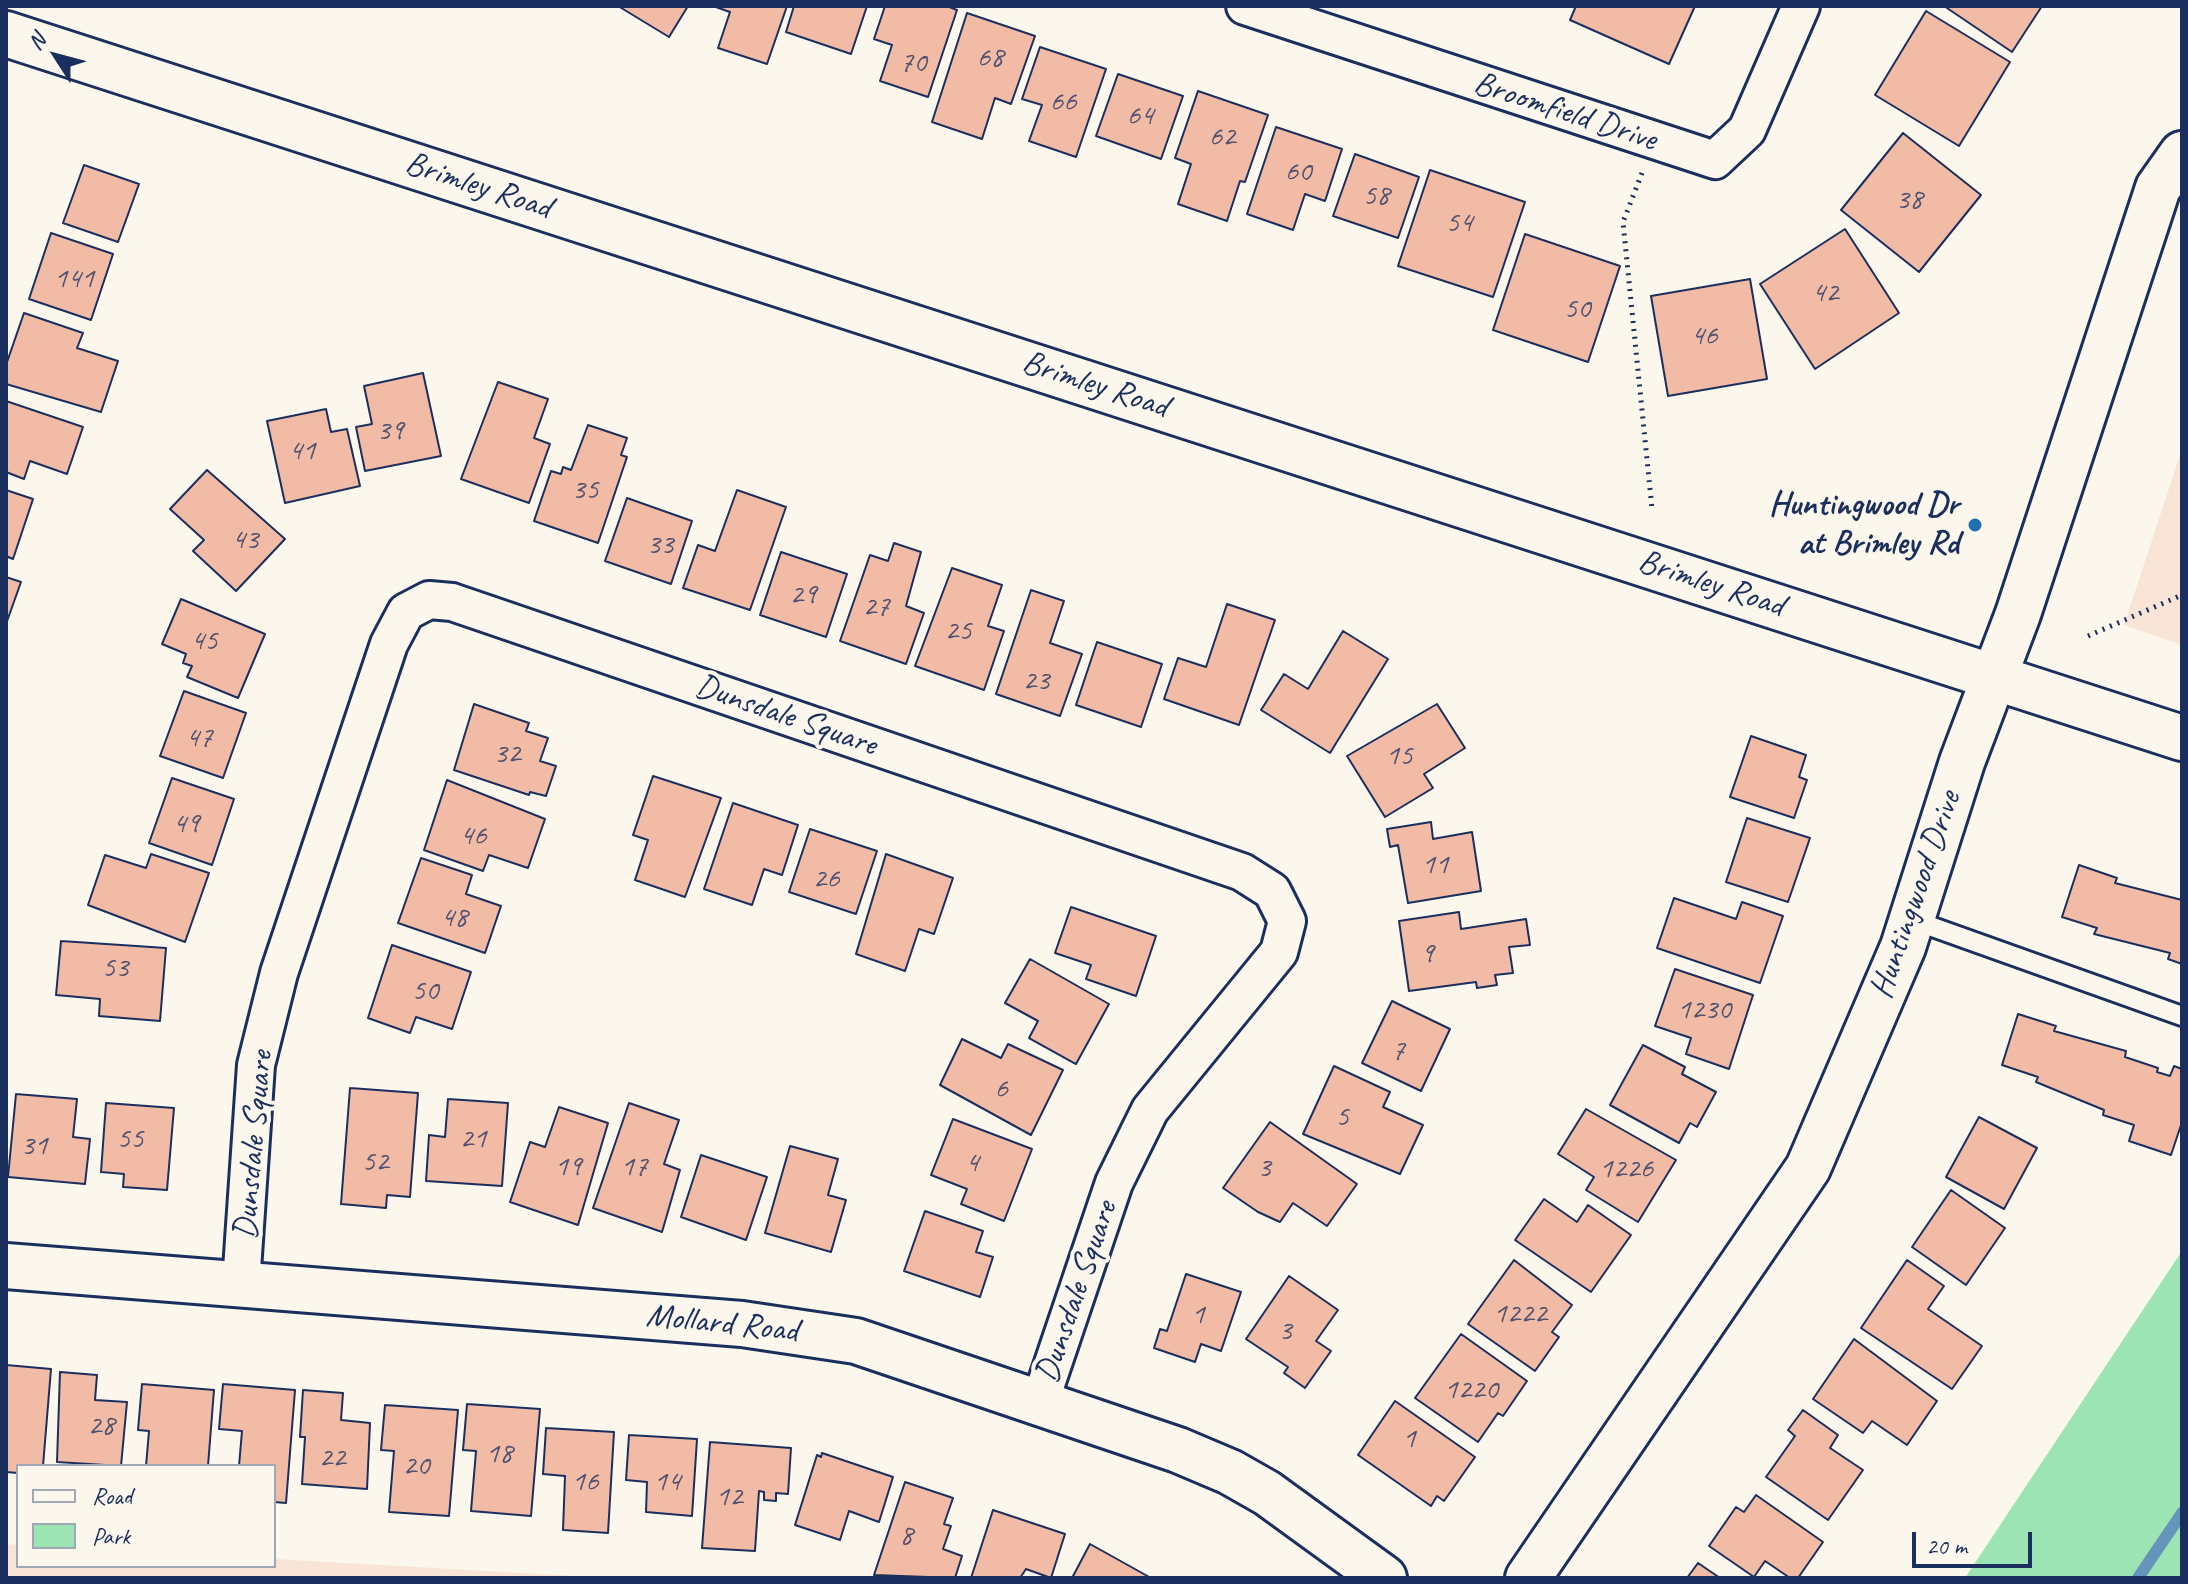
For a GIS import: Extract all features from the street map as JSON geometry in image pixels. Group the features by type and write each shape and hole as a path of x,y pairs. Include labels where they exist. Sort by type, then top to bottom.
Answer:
{"street":[{"name":"Broomfield Drive","path":"1245,6 1655,143 1715,160 1747,130 1801,6"},
{"name":"Brimley Road","path":"6,34 2182,738"},
{"name":"Huntingwood Drive","path":"1528,1578 1808,1168 1913,920 1962,762 1996,677 2158,188 2182,154"},
{"name":"Dunsdale Square","path":"241,1284 256,1065 279,973 389,644 406,612 429,600 452,602 1242,872 1272,891 1287,921 1279,952 1150,1110 1114,1183 1040,1402"},
{"name":"Mollard Road","path":"6,1266 803,1331 856,1341 1178,1450 1230,1472 1267,1493 1384,1578"}],"lane":[{"path":"1913,920 2182,1016"}],"path":[{"path":"1652,509 1623,222 1655,143"},
{"path":"2088,636 2182,595"}],"shaded area":[{"path":"2182,449 2182,645 2124,625"},
{"path":"6,1544 16,1545 16,1568 276,1568 276,1559 612,1578 6,1578"}],"green space":[{"path":"2182,1251 2182,1578 1965,1578"}],"building":[{"path":"618,6 688,6 669,37"},
{"path":"713,6 787,6 767,64 718,48 730,12"},
{"path":"794,6 867,6 851,54 786,32"},
{"path":"885,6 947,6 957,10 928,97 880,81 892,45 874,39"},
{"path":"1576,6 1695,6 1669,64 1570,20"},
{"path":"1944,6 2042,6 2012,52"},
{"path":"1926,11 2010,62 1959,146 1875,95"},
{"path":"967,13 1035,36 1011,104 995,98 982,139 932,122"},
{"path":"1040,47 1106,69 1076,157 1029,141 1042,105 1022,99"},
{"path":"1118,74 1183,96 1161,159 1096,136"},
{"path":"1198,91 1268,115 1245,182 1240,181 1227,221 1178,204 1191,164 1175,158"},
{"path":"1276,127 1342,149 1325,201 1305,194 1293,230 1247,214"},
{"path":"1903,133 1981,195 1919,272 1841,210"},
{"path":"1355,154 1419,177 1398,238 1333,216"},
{"path":"84,165 139,184 118,242 63,223"},
{"path":"1430,170 1525,202 1493,297 1398,266"},
{"path":"1845,229 1899,313 1815,369 1760,284"},
{"path":"51,233 113,254 91,320 29,299"},
{"path":"1525,234 1620,266 1588,362 1493,330"},
{"path":"1750,279 1767,379 1668,396 1651,296"},
{"path":"24,313 83,333 77,348 118,361 101,412 6,384 6,365"},
{"path":"423,373 441,456 365,471 356,427 372,424 364,386"},
{"path":"498,382 548,399 534,438 550,444 529,503 461,479"},
{"path":"6,401 83,427 67,474 30,461 24,479 6,472"},
{"path":"326,409 331,432 347,429 360,486 285,503 267,421"},
{"path":"588,425 627,438 621,455 627,457 598,543 534,521 551,471 561,474 563,467 571,470"},
{"path":"207,470 285,539 236,591 193,551 204,540 170,509"},
{"path":"6,490 33,499 13,559 6,556"},
{"path":"737,490 786,507 750,610 683,588 698,545 715,551"},
{"path":"627,498 692,521 671,584 605,561"},
{"path":"894,543 921,552 906,606 924,613 906,664 840,641 870,555 888,561"},
{"path":"781,552 847,574 826,637 760,615"},
{"path":"952,568 1002,585 988,626 1004,631 984,690 915,666"},
{"path":"6,577 21,582 6,624"},
{"path":"1031,590 1064,601 1050,643 1082,654 1060,716 996,694"},
{"path":"181,599 265,634 238,698 187,677 192,666 183,663 186,654 162,644"},
{"path":"1227,604 1275,620 1239,725 1164,699 1178,658 1206,667"},
{"path":"1343,631 1388,659 1330,753 1261,710 1284,674 1308,689"},
{"path":"1097,642 1162,664 1141,727 1076,705"},
{"path":"184,691 246,713 223,778 160,756"},
{"path":"474,704 529,723 526,731 548,738 540,761 556,766 546,796 530,792 529,795 454,770"},
{"path":"1437,704 1465,748 1424,774 1433,788 1385,817 1347,756"},
{"path":"1751,736 1806,755 1799,777 1807,780 1794,818 1730,797"},
{"path":"653,776 721,798 685,897 635,880 648,840 633,835"},
{"path":"172,778 234,799 212,865 149,843"},
{"path":"447,780 545,819 528,868 489,855 483,871 424,850"},
{"path":"733,803 798,825 782,875 764,869 752,905 704,889"},
{"path":"1747,818 1810,838 1788,902 1726,882"},
{"path":"1431,822 1433,839 1472,832 1481,891 1408,903 1398,845 1390,847 1387,829"},
{"path":"810,829 877,851 856,914 789,892"},
{"path":"151,854 209,873 185,942 88,905 105,855 146,868"},
{"path":"886,854 953,878 934,934 919,929 905,971 856,954"},
{"path":"421,858 472,875 466,894 501,906 485,953 398,923"},
{"path":"2079,865 2117,878 2115,883 2182,900 2182,964 2168,959 2170,953 2094,934 2097,928 2062,917"},
{"path":"1674,898 1736,919 1742,902 1783,916 1760,983 1657,948"},
{"path":"1071,907 1156,936 1136,996 1086,979 1091,965 1055,953"},
{"path":"1459,912 1461,929 1526,919 1530,945 1509,947 1513,973 1495,975 1497,985 1477,988 1476,982 1409,991 1399,921"},
{"path":"61,941 166,948 160,1021 99,1016 100,999 56,995"},
{"path":"392,945 471,972 452,1029 416,1017 410,1033 368,1018"},
{"path":"1030,959 1109,1004 1076,1064 1029,1038 1038,1021 1005,1003"},
{"path":"1675,969 1753,995 1729,1069 1686,1054 1691,1038 1655,1026"},
{"path":"1392,1001 1450,1029 1421,1091 1362,1063"},
{"path":"2018,1014 2056,1026 2054,1031 2126,1051 2125,1057 2158,1068 2157,1072 2170,1076 2174,1066 2182,1069 2182,1122 2171,1155 2129,1141 2134,1125 2103,1115 2104,1110 2036,1082 2038,1077 2002,1065"},
{"path":"962,1039 1001,1058 1008,1044 1063,1070 1031,1135 940,1085"},
{"path":"1643,1045 1685,1067 1682,1074 1716,1092 1697,1127 1690,1123 1679,1143 1610,1105"},
{"path":"1334,1066 1390,1092 1383,1107 1423,1125 1400,1174 1303,1134"},
{"path":"350,1088 418,1093 410,1197 387,1195 386,1208 341,1204"},
{"path":"16,1094 77,1099 73,1137 90,1139 85,1184 8,1177"},
{"path":"448,1099 508,1103 502,1186 426,1181 429,1135 445,1137"},
{"path":"106,1103 174,1108 167,1190 123,1187 124,1174 101,1172"},
{"path":"629,1103 679,1120 664,1164 680,1170 662,1232 593,1208"},
{"path":"559,1107 608,1123 578,1225 510,1202 530,1142 545,1147"},
{"path":"1586,1109 1676,1160 1638,1222 1586,1190 1594,1177 1558,1154"},
{"path":"1979,1117 2037,1148 2004,1209 1946,1177"},
{"path":"953,1119 1032,1149 1004,1221 961,1204 967,1189 931,1175"},
{"path":"1270,1122 1357,1184 1327,1226 1293,1203 1280,1222 1258,1212 1223,1188"},
{"path":"790,1146 838,1159 828,1195 846,1200 831,1252 765,1233"},
{"path":"701,1155 767,1177 746,1240 681,1217"},
{"path":"1951,1190 2005,1228 1966,1285 1912,1247"},
{"path":"1544,1199 1577,1222 1588,1205 1631,1235 1591,1292 1515,1240"},
{"path":"925,1211 983,1231 976,1252 993,1257 980,1297 904,1271"},
{"path":"1514,1260 1572,1305 1552,1332 1559,1337 1535,1371 1468,1324"},
{"path":"1907,1260 1944,1286 1928,1309 1982,1346 1952,1389 1861,1328"},
{"path":"1186,1274 1241,1292 1221,1351 1201,1344 1195,1362 1154,1348 1160,1329 1167,1331"},
{"path":"1289,1276 1338,1310 1316,1341 1331,1351 1305,1388 1284,1373 1288,1367 1246,1339"},
{"path":"1461,1334 1527,1381 1503,1416 1498,1413 1478,1442 1415,1398"},
{"path":"1854,1339 1937,1401 1907,1445 1872,1421 1863,1433 1813,1399"},
{"path":"6,1365 51,1369 43,1464 16,1464 16,1473 6,1472"},
{"path":"60,1372 97,1375 95,1400 127,1402 121,1464 57,1462"},
{"path":"142,1384 214,1390 208,1464 146,1464 149,1431 138,1430"},
{"path":"223,1384 295,1390 286,1503 276,1502 276,1464 239,1464 242,1431 219,1429"},
{"path":"303,1390 343,1393 341,1420 370,1423 367,1489 302,1484 305,1437 300,1437"},
{"path":"1395,1401 1475,1457 1444,1501 1437,1496 1431,1506 1358,1455"},
{"path":"467,1404 540,1409 531,1516 471,1511 476,1451 463,1450"},
{"path":"385,1405 458,1410 449,1516 389,1512 394,1451 381,1450"},
{"path":"1803,1410 1838,1435 1830,1448 1863,1470 1828,1520 1766,1477 1795,1436 1788,1430"},
{"path":"546,1428 614,1432 608,1533 563,1530 565,1476 543,1474"},
{"path":"629,1435 697,1439 692,1516 646,1512 647,1482 626,1480"},
{"path":"710,1442 791,1448 788,1494 776,1493 776,1501 764,1500 764,1492 759,1491 755,1551 702,1548"},
{"path":"822,1453 893,1477 879,1522 849,1511 840,1540 795,1525 817,1455 821,1457"},
{"path":"905,1482 953,1498 944,1524 951,1526 943,1549 962,1556 955,1578 874,1575"},
{"path":"1756,1495 1823,1542 1798,1578 1790,1578 1765,1561 1754,1577 1709,1546 1736,1507 1744,1512"},
{"path":"993,1510 1065,1534 1051,1578 1026,1569 1020,1578 971,1578"},
{"path":"1090,1544 1151,1578 1072,1578"},
{"path":"1698,1563 1720,1578 1687,1578"}],"waterway":[{"path":"2138,1578 2182,1513"}],"place":[{"name":"Huntingwood Dr at Brimley Rd","path":"1975,525"}]}
